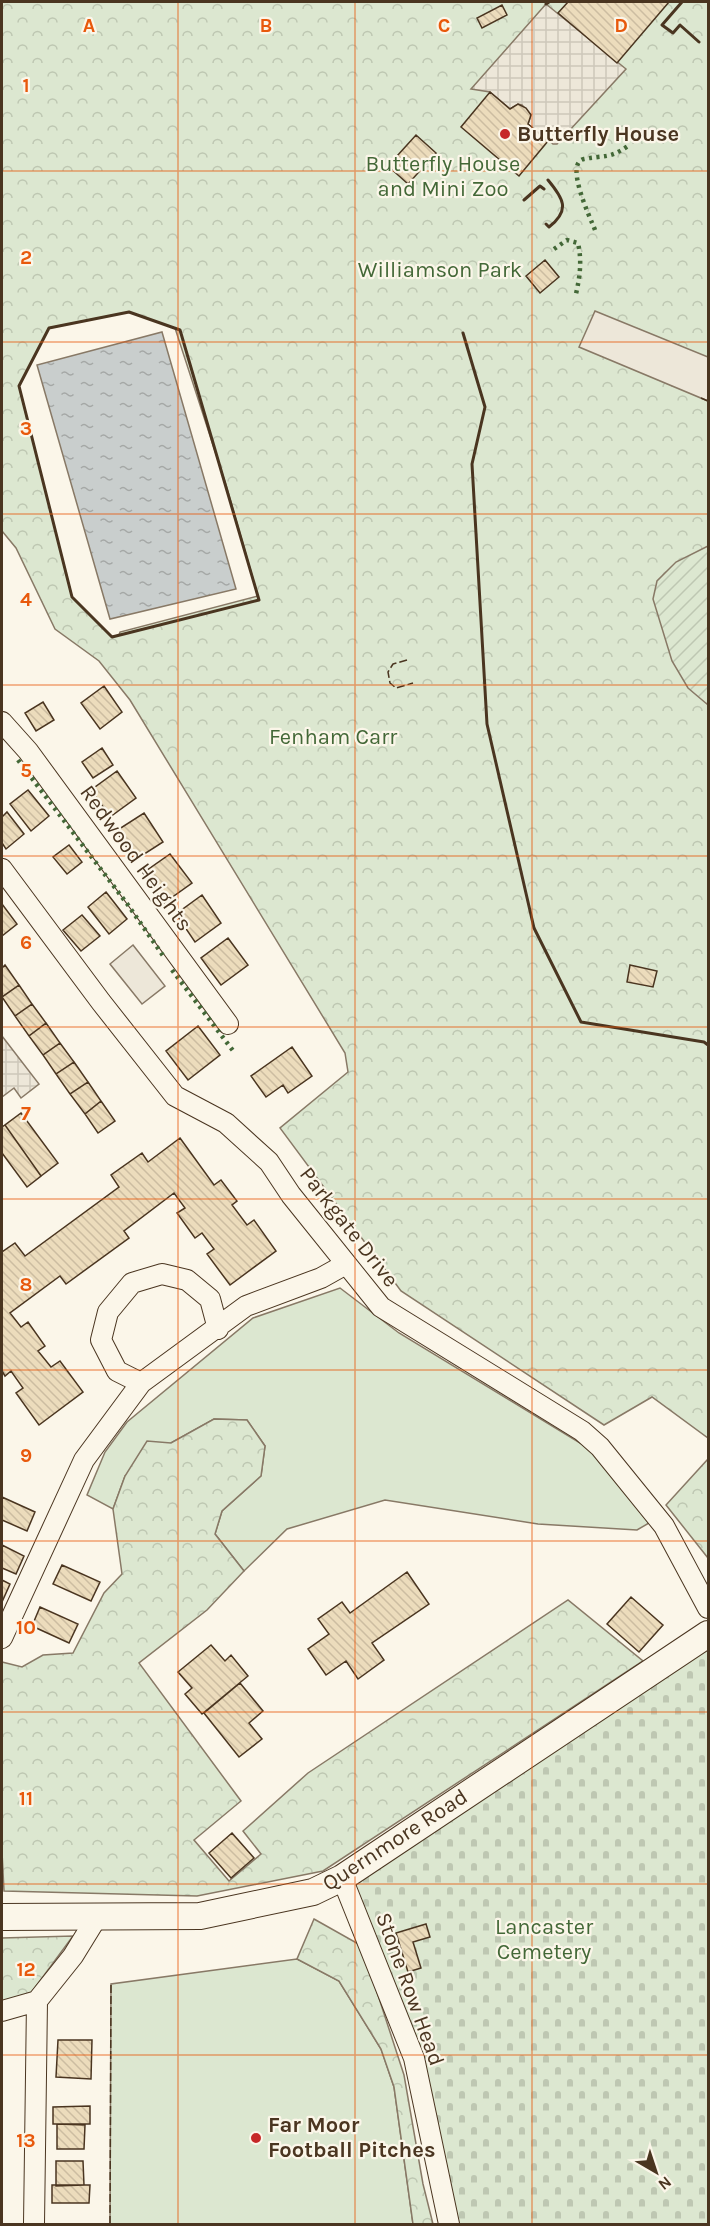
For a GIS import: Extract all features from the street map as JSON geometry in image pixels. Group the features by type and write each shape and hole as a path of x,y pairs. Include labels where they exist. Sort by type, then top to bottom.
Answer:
{"street":[{"name":"Redwood Heights","path":"2,722 28,751 228,1024"},
{"name":"Parkgate Drive","path":"2,869 101,1002 175,1095 225,1123 269,1162 291,1195 381,1307 582,1431 600,1447 664,1526 708,1608"},
{"path":"2,1638 84,1460 141,1383 218,1329 246,1306 321,1278 346,1264"},
{"path":"141,1383 117,1371 101,1340 108,1312 132,1283 162,1274 187,1280 210,1299 218,1329"},
{"name":"Quernmore Road","path":"2,1917 200,1916 314,1892 342,1878 708,1634"},
{"name":"Stone Row Head","path":"342,1878 414,2058 449,2224"},
{"path":"2,2011 37,2001 73,1956 97,1917"},
{"path":"34,2224 37,2001"}],"green space":[{"name":"Williamson Park","path":"2,2 708,2 708,1438 652,1397 604,1425 401,1291 280,1128 348,1072 345,1053 130,700 99,661 55,629 16,548 2,531","holes":["129,312 175,328 226,485 258,596 120,632 119,635 112,637 72,597 19,386 49,328"]},
{"path":"708,546 708,705 688,688 672,661 653,599 657,581 676,562"},
{"path":"340,1288 399,1333 590,1449 649,1523 637,1530 538,1524 385,1500 287,1529 244,1571 215,1534 222,1511 261,1476 265,1446 247,1420 214,1419 171,1443 125,1476 113,1509 87,1495 105,1452 127,1422 253,1318"},
{"path":"214,1419 247,1420 265,1446 261,1476 222,1511 215,1534 244,1571 207,1610 139,1663 241,1801 194,1840 229,1881 261,1854 243,1831 308,1773 568,1600 643,1661 323,1871 197,1896 4,1891 2,1662 22,1667 43,1655 73,1653 104,1593 122,1574 113,1509 125,1476 147,1441 171,1443"},
{"path":"708,1459 708,1558 666,1505"},
{"name":"Lancaster Cemetery","path":"708,1634 708,2224 449,2224 414,2058 342,1878"},
{"path":"314,1919 362,1946 404,2075 423,2184 433,2224 413,2224 394,2087 381,2049 339,1981 297,1959"},
{"path":"73,1936 31,1993 2,2002 2,1938"},
{"name":"Far Moor Football Pitches","path":"297,1959 339,1981 381,2049 394,2087 413,2224 110,2224 111,1984"}],"shaded area":[{"path":"546,4 626,69 557,144 553,144 528,124 531,115 522,105 518,104 510,109 490,92 471,89"},
{"path":"595,311 708,357 708,401 579,347"},
{"path":"133,945 165,986 142,1004 110,964"},
{"path":"2,1036 39,1084 21,1098 14,1088 2,1097"}],"water":[{"path":"162,332 236,589 110,619 37,365"}],"building":[{"path":"568,2 669,2 617,63 558,13"},
{"path":"502,5 507,15 482,28 477,18"},
{"name":"Butterfly House","path":"490,92 510,109 518,104 526,108 531,115 528,124 548,141 519,176 461,127"},
{"path":"416,135 436,153 408,184 388,166"},
{"path":"545,260 559,277 540,293 526,276"},
{"path":"104,686 122,712 100,729 81,703"},
{"path":"43,702 54,720 36,731 25,713"},
{"path":"102,748 113,765 93,778 82,762"},
{"path":"117,771 136,798 110,817 91,790"},
{"path":"28,790 49,816 31,831 10,804"},
{"path":"7,812 24,834 6,849 2,843 2,817"},
{"path":"144,813 163,842 135,860 116,831"},
{"path":"69,845 82,862 67,874 53,857"},
{"path":"170,854 192,883 164,903 143,873"},
{"path":"106,892 127,919 109,934 88,907"},
{"path":"202,895 221,923 195,942 176,914"},
{"path":"2,904 17,924 2,936"},
{"path":"82,915 100,936 81,951 63,930"},
{"path":"228,938 248,965 221,985 201,958"},
{"path":"5,965 19,985 2,997 2,968"},
{"path":"630,965 657,971 653,987 627,982"},
{"path":"19,985 32,1004 15,1016 2,997"},
{"path":"32,1004 46,1023 29,1036 15,1016"},
{"path":"46,1023 60,1043 43,1055 29,1036"},
{"path":"198,1026 220,1055 188,1080 166,1051"},
{"path":"60,1043 74,1062 56,1074 43,1055"},
{"path":"292,1047 312,1076 288,1093 283,1085 266,1097 251,1076"},
{"path":"74,1062 88,1082 70,1094 56,1074"},
{"path":"88,1082 101,1101 85,1114 70,1094"},
{"path":"101,1101 115,1121 98,1133 85,1114"},
{"path":"21,1113 58,1163 41,1176 5,1125"},
{"path":"5,1125 41,1176 27,1187 2,1153 2,1127"},
{"path":"180,1138 214,1185 221,1180 237,1201 232,1205 247,1225 254,1220 276,1251 230,1285 207,1254 214,1249 202,1233 195,1238 177,1213 185,1208 174,1193 124,1231 129,1238 66,1284 60,1276 10,1313 21,1327 28,1322 45,1346 38,1351 51,1367 60,1361 83,1392 39,1425 16,1393 23,1388 11,1371 5,1376 2,1371 2,1252 15,1243 25,1256 119,1187 111,1175 142,1153 148,1162"},
{"path":"2,1497 35,1512 27,1531 2,1520"},
{"path":"2,1545 24,1556 16,1574 2,1568"},
{"path":"62,1565 100,1582 91,1601 53,1584"},
{"path":"407,1572 429,1604 372,1643 384,1660 358,1679 346,1661 326,1675 308,1649 329,1634 318,1619 342,1602 350,1613"},
{"path":"2,1580 10,1584 2,1602"},
{"path":"631,1597 663,1625 639,1652 607,1624"},
{"path":"40,1607 78,1624 69,1643 32,1626"},
{"path":"211,1645 225,1661 231,1655 248,1676 202,1714 185,1694 192,1688 178,1672"},
{"path":"240,1683 263,1711 249,1723 262,1739 239,1757 204,1713"},
{"path":"232,1833 254,1858 231,1878 209,1853"},
{"path":"426,1924 430,1937 413,1942 421,1968 408,1972 396,1933"},
{"path":"58,2040 92,2040 91,2079 56,2077"},
{"path":"90,2106 90,2124 53,2124 53,2107"},
{"path":"57,2124 85,2125 84,2149 57,2149"},
{"path":"56,2161 83,2161 84,2185 56,2186"},
{"path":"52,2185 90,2185 89,2203 52,2203"}],"hedge":[{"path":"595,230 577,180 579,163 584,159 611,155 628,146"},
{"path":"554,249 567,240 578,243 580,268 576,294"},
{"path":"18,760 128,905 164,957"},
{"path":"172,970 234,1052"}],"fence":[{"path":"701,398 708,401"},
{"path":"407,660 393,664 388,672 390,683 396,688 413,683"},
{"path":"110,2224 111,1984"}],"wall":[{"path":"682,2 662,25 673,33 680,25 699,42"},
{"path":"546,224 549,227 556,221 562,209 561,198 548,180"},
{"path":"524,200 540,186 544,189"},
{"path":"129,312 180,330 259,600 112,637 72,597 19,386 49,328 129,312"},
{"path":"463,333 485,407 472,464 487,724 534,928 581,1022 704,1042 708,1045"}],"place":[{"name":"Butterfly House","path":"505,134"},
{"name":"Far Moor Football Pitches","path":"256,2138"}],"park label":[{"name":"Butterfly House and Mini Zoo","path":"443,176"},
{"name":"Fenham Carr","path":"333,737"}]}
